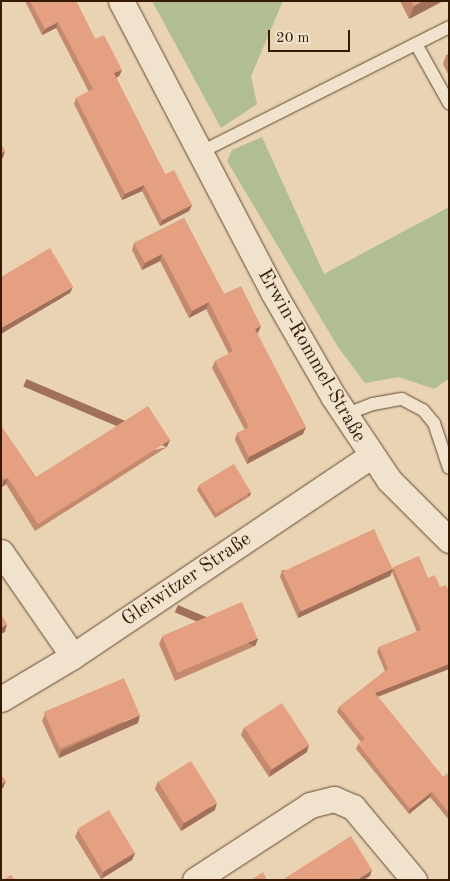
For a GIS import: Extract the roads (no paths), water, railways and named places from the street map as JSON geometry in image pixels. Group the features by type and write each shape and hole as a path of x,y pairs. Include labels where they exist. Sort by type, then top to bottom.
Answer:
{"street":[{"name":"Erwin-Rommel-Straße","path":"121,1 199,154 273,292 344,415 371,456 395,487 449,540"},
{"name":"Gleiwitzer Straße","path":"1,699 73,656 371,456"},
{"path":"1,552 73,656"},
{"path":"195,880 310,805 334,799 353,807 414,880"}],"lane":[{"path":"199,154 449,27"},
{"path":"416,44 449,103"},
{"path":"344,415 374,404 402,399 423,410 434,423 449,468"}]}
